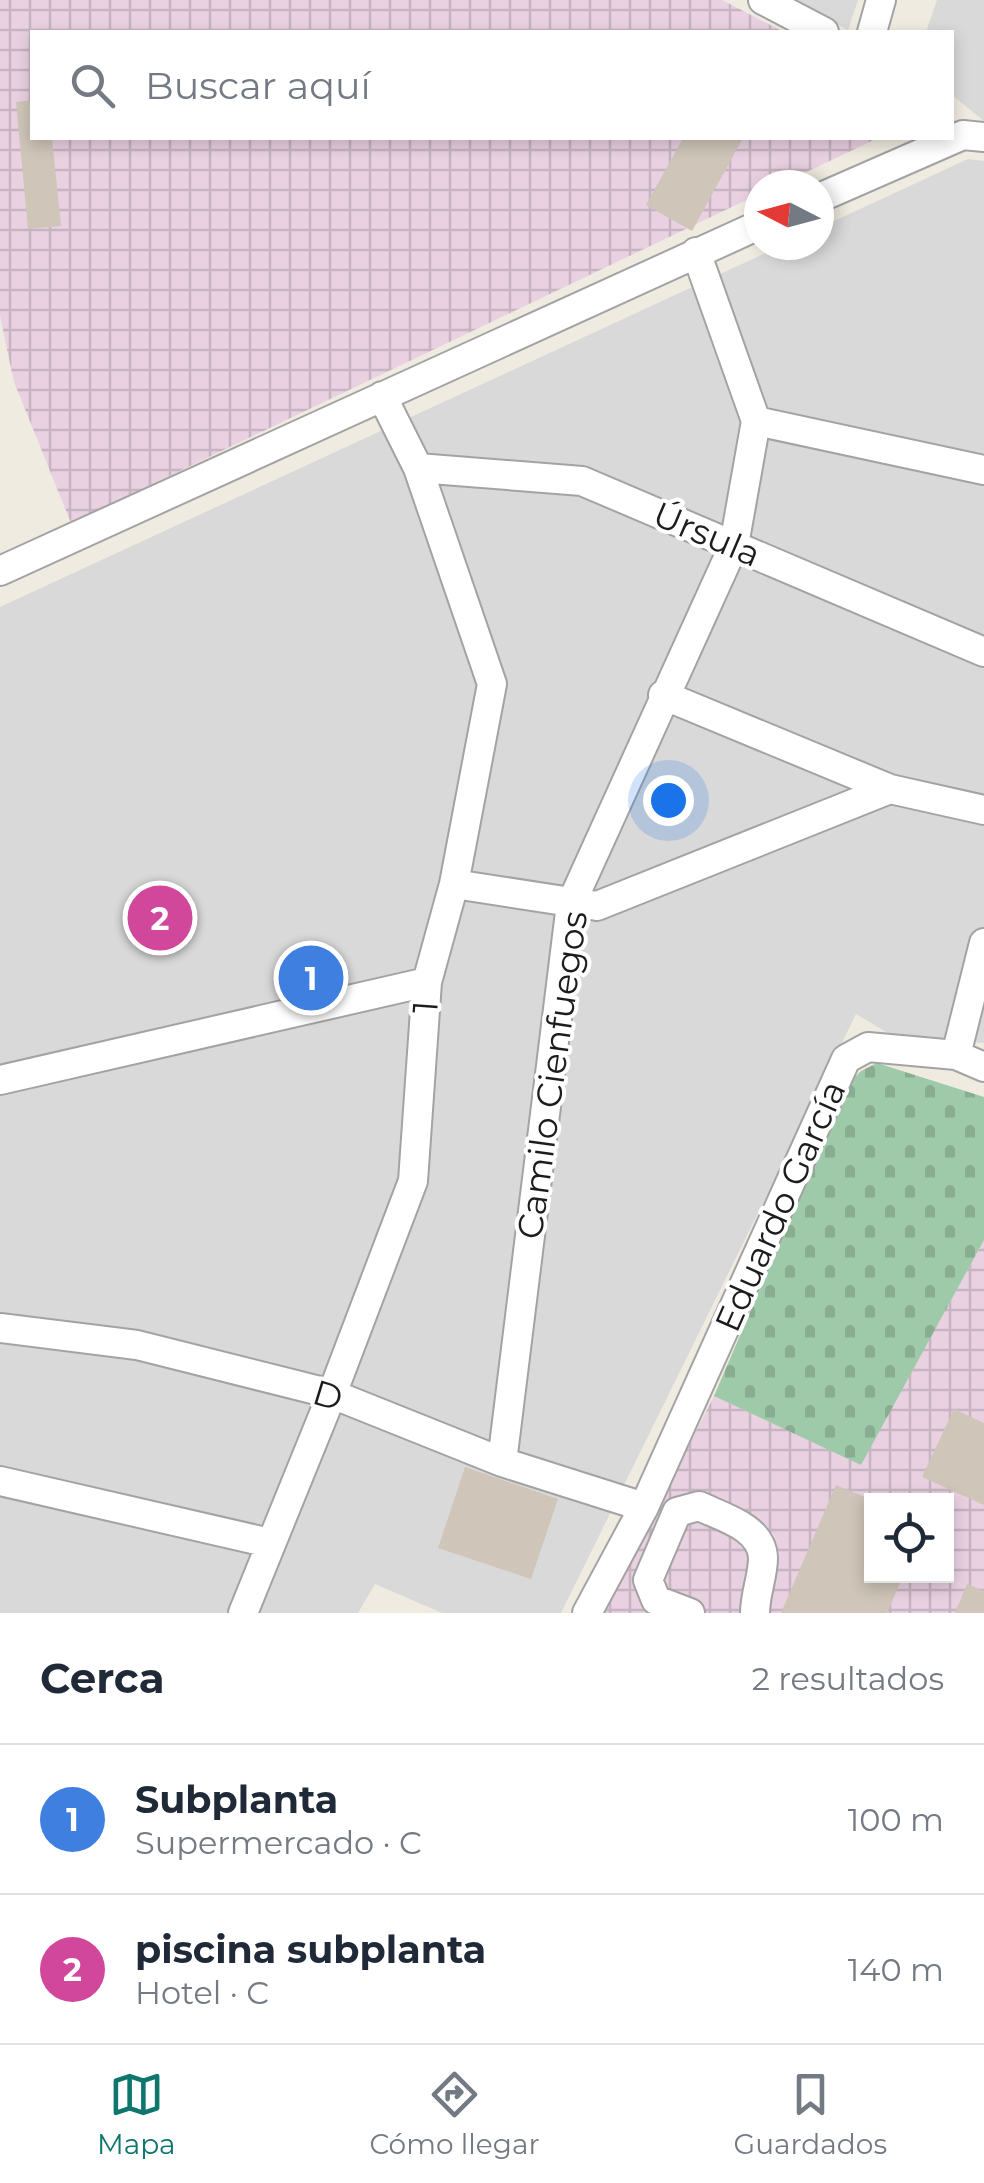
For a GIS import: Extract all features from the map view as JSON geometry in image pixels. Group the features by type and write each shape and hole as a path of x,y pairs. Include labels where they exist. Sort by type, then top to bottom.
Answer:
{"street":[{"path":"763,0 820,30"},
{"path":"873,30 881,0"},
{"path":"834,191 950,140"},
{"path":"0,571 744,231"},
{"name":"Camilo Cienfuegos","path":"502,1462 571,904 734,545 756,421 696,252"},
{"name":"1","path":"243,1613 413,1181 427,982 454,884 492,684 418,468 382,396"},
{"path":"756,421 984,470"},
{"name":"Úrsula","path":"418,468 582,481 984,652"},
{"path":"663,695 890,789 984,810"},
{"path":"454,884 597,906 890,789"},
{"path":"956,1055 984,943"},
{"path":"0,1080 427,982"},
{"name":"Eduardo García","path":"587,1613 644,1506 846,1059 868,1048 956,1055 984,1067"},
{"name":"D","path":"0,1328 137,1346 332,1394 502,1462 644,1506"},
{"path":"0,1481 270,1543"},
{"path":"690,1613 656,1600 648,1580 678,1512 699,1506 748,1530 760,1543 763,1558 755,1613"}],"shaded area":[{"path":"0,0 722,0 780,30 30,30 30,140 874,140 811,170 744,170 744,201 71,523 14,382 0,316"},
{"path":"793,0 858,0 848,30"},
{"path":"937,0 984,0 984,121 954,97 954,30 927,30"},
{"path":"968,159 984,161 984,1043 893,1036 856,1014 561,1613 442,1613 375,1584 358,1613 0,1613 0,607 751,260 834,260 834,221"},
{"path":"984,1240 984,1613 602,1613 714,1396 861,1464"}],"green space":[{"path":"877,1063 984,1097 984,1240 861,1465 714,1396 848,1084"}],"building":[{"path":"30,100 30,140 52,140 61,226 28,229 16,102"},
{"path":"682,140 742,140 692,231 646,205"},
{"path":"954,1409 984,1423 984,1505 922,1477"},
{"path":"465,1467 558,1499 531,1579 438,1548"},
{"path":"836,1485 864,1497 864,1583 900,1583 887,1613 781,1613"},
{"path":"967,1584 984,1591 984,1613 955,1613"}],"place":[{"name":"piscina subplanta","path":"160,918"},
{"name":"Subplanta","path":"311,978"}]}
